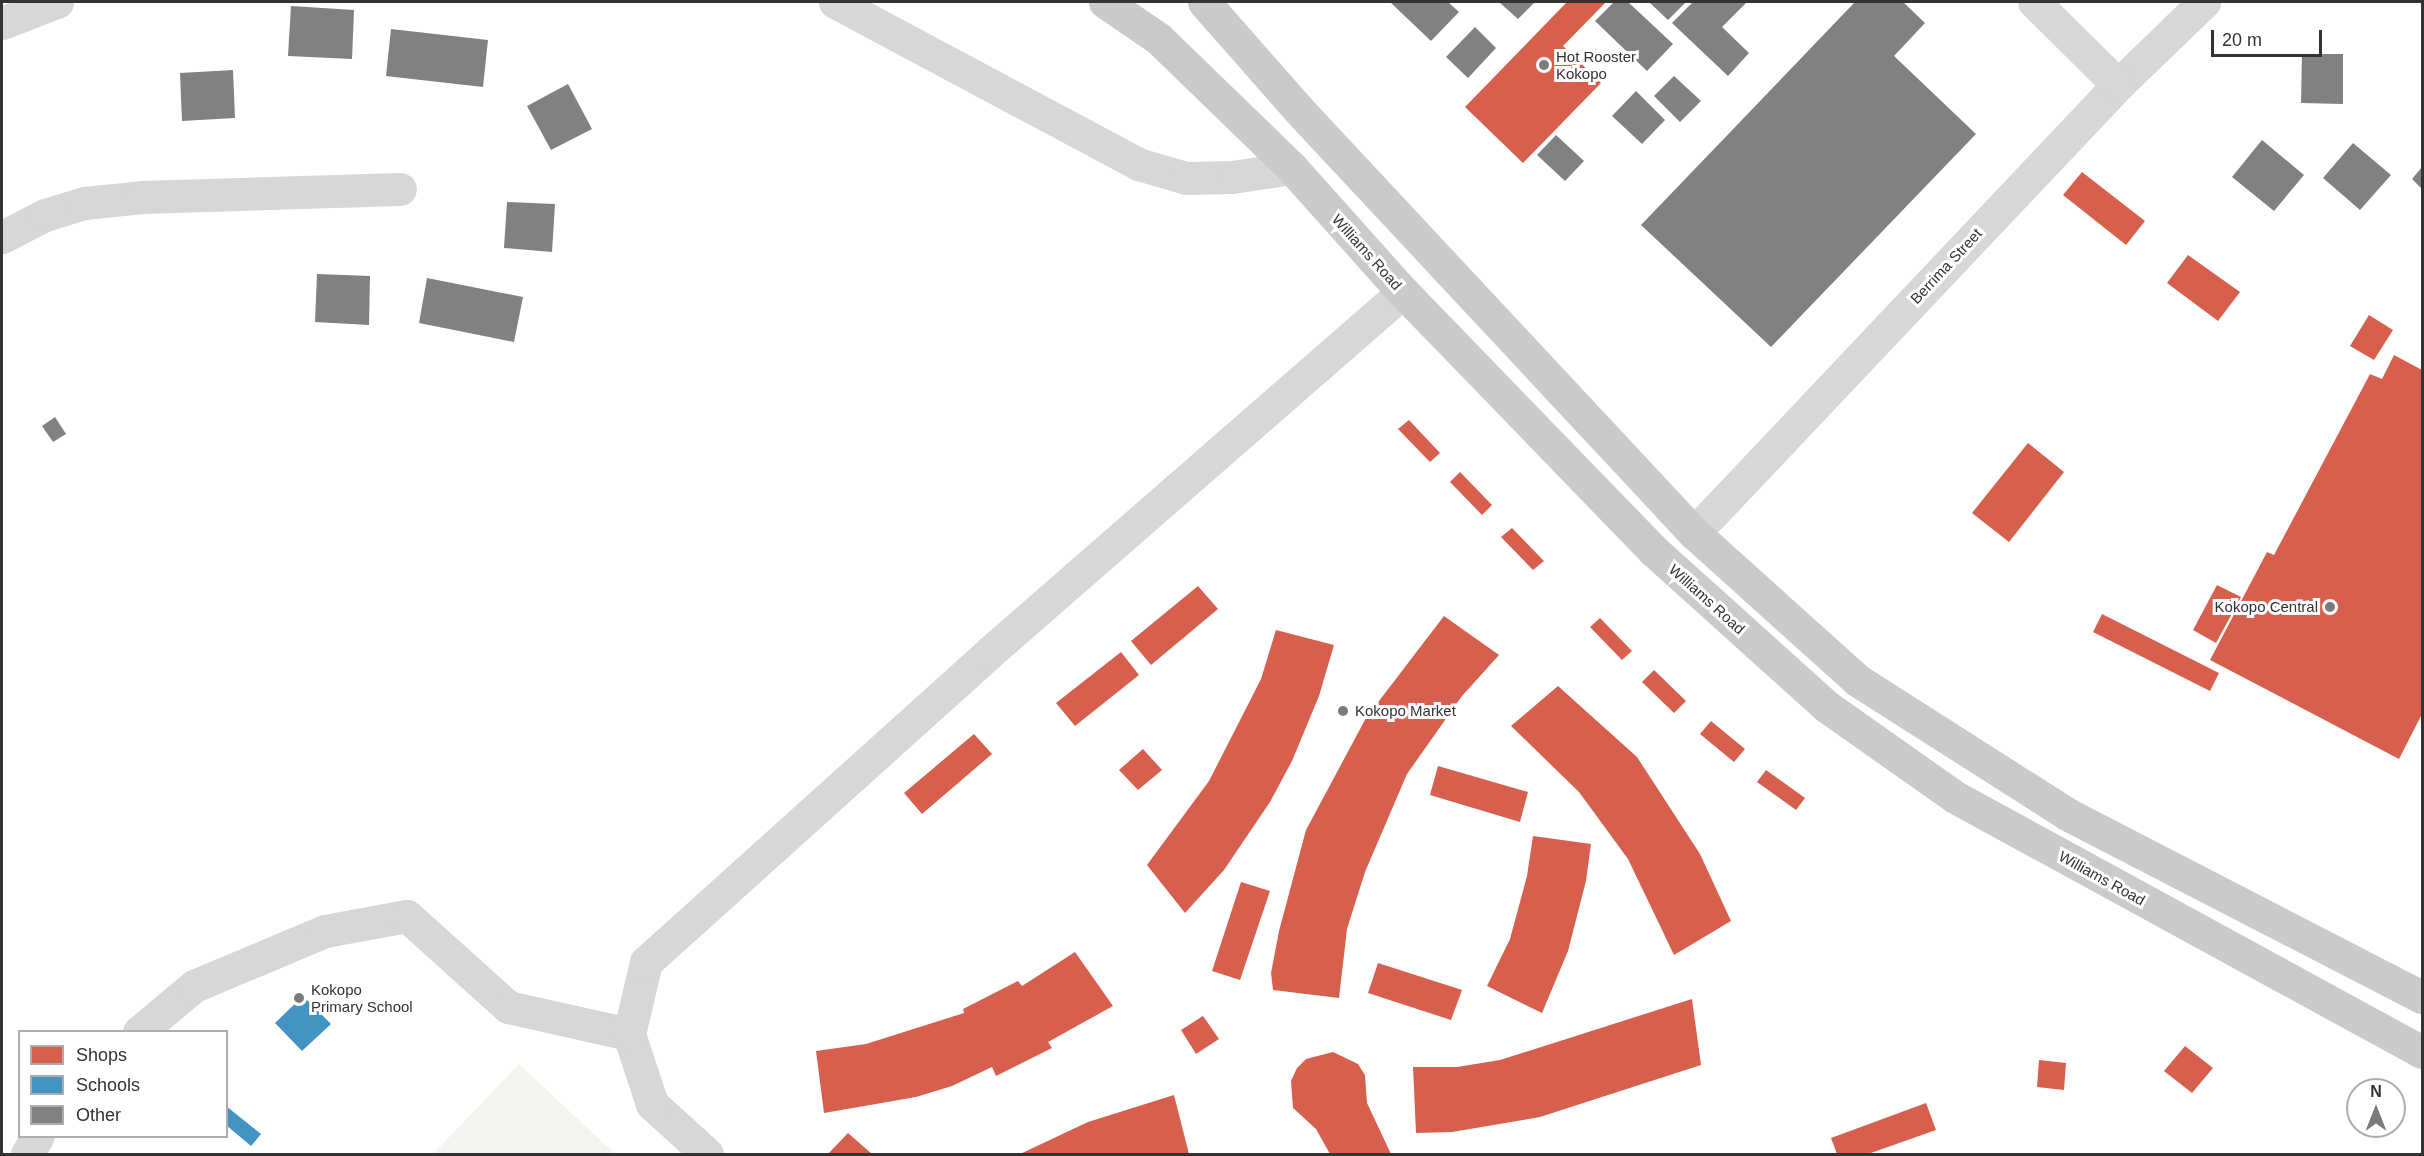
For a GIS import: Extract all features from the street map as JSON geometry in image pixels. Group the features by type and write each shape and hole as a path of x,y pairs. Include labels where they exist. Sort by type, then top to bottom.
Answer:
{"main road":[{"name":"Williams Road","path":"1105,2 1159,39 1292,168 1403,292 1653,551 1826,706 1955,797 2422,1052"},
{"path":"1204,2 1694,533 1857,680 1987,767 2189,880 2422,997"}],"street":[{"path":"2,23 57,2"},
{"path":"835,2 1138,164 1186,178 1232,177 1292,168"},
{"path":"2034,2 2118,85"},
{"name":"Berrima Street","path":"1694,533 2118,85 2204,2"},
{"path":"2,237 45,216 84,203 142,197 400,189"},
{"path":"707,1155 652,1104 629,1034 646,962 990,652 1403,292"},
{"path":"141,1030 194,986 325,931 407,916 508,1007 629,1034"},
{"path":"27,1155 37,1138"}],"shaded area":[{"path":"519,1064 615,1154 433,1154"}],"building: Shops":[{"name":"Hot Rooster Kokopo","path":"1567,2 1606,2 1563,46 1601,83 1523,163 1465,107"},
{"path":"2082,172 2145,221 2126,245 2063,195"},
{"path":"2188,255 2240,292 2218,321 2167,283"},
{"path":"2369,315 2393,330 2374,360 2350,346"},
{"name":"Kokopo Central","path":"2394,355 2422,370 2422,714 2399,759 2210,660 2267,552 2274,555 2370,374 2382,379"},
{"path":"1409,420 1440,453 1430,462 1398,429"},
{"path":"2028,443 2064,472 2009,542 1972,513"},
{"path":"1460,472 1492,505 1482,515 1450,482"},
{"path":"1512,528 1544,561 1533,570 1501,537"},
{"path":"2217,585 2241,597 2216,643 2193,630"},
{"path":"1198,586 1218,609 1151,665 1131,641"},
{"path":"2102,614 2219,673 2210,691 2093,632"},
{"path":"1444,616 1499,655 1462,696 1407,774 1365,872 1347,929 1339,998 1273,990 1271,973 1279,931 1306,830 1366,718"},
{"path":"1600,618 1632,651 1622,660 1590,627"},
{"path":"1276,630 1334,645 1319,696 1292,761 1270,802 1224,870 1185,913 1147,865 1209,781 1261,679"},
{"path":"1121,652 1139,675 1075,726 1056,703"},
{"path":"1654,670 1686,701 1674,713 1642,682"},
{"path":"1558,686 1637,757 1700,854 1731,921 1674,955 1628,859 1579,792 1511,726"},
{"path":"1711,721 1745,749 1734,762 1700,734"},
{"path":"974,734 992,754 922,814 904,793"},
{"path":"1143,749 1162,770 1138,790 1119,770"},
{"path":"1438,766 1528,792 1520,822 1430,795"},
{"path":"1766,770 1805,798 1796,810 1757,782"},
{"path":"1533,836 1591,844 1586,881 1568,951 1542,1013 1487,986 1510,939 1527,876"},
{"path":"1241,882 1270,891 1240,980 1212,971"},
{"path":"1075,952 1113,1006 1048,1042 1052,1048 996,1076 992,1067 952,1086 916,1097 824,1113 816,1051 866,1044 964,1013 963,1009 1018,981 1022,986"},
{"path":"1378,963 1462,990 1451,1020 1368,993"},
{"path":"1692,999 1701,1065 1540,1117 1452,1132 1416,1133 1413,1067 1457,1067 1500,1060"},
{"path":"1203,1016 1219,1039 1196,1054 1181,1030"},
{"path":"2185,1046 2213,1068 2192,1093 2164,1071"},
{"path":"1333,1052 1358,1064 1365,1075 1367,1103 1391,1154 1330,1154 1316,1129 1293,1108 1291,1081 1297,1068 1306,1059"},
{"path":"2039,1060 2066,1063 2064,1090 2037,1087"},
{"path":"1174,1095 1189,1154 1020,1154 1088,1122"},
{"path":"1926,1103 1936,1130 1868,1154 1837,1154 1831,1138"},
{"path":"848,1133 872,1154 828,1154"}],"building: Schools":[{"path":"303,996 331,1024 302,1051 275,1023"},
{"path":"228,1108 261,1134 251,1146 228,1127"}],"building: Other":[{"path":"1390,2 1448,2 1459,12 1431,41"},
{"path":"1499,2 1535,2 1518,19"},
{"path":"1614,2 1628,2 1673,44 1647,71 1595,21"},
{"path":"1649,2 1686,2 1668,20"},
{"path":"1693,2 1747,2 1722,27 1749,53 1728,76 1672,23"},
{"path":"1855,2 1903,2 1925,23 1894,56 1976,134 1771,347 1641,225"},
{"path":"291,6 354,10 352,59 288,56"},
{"path":"1475,27 1496,48 1468,78 1446,57"},
{"path":"391,29 488,40 483,87 386,76"},
{"path":"2302,54 2343,54 2343,104 2301,103"},
{"path":"233,70 235,118 182,121 180,73"},
{"path":"1674,76 1701,101 1680,122 1654,96"},
{"path":"568,84 592,129 551,150 527,106"},
{"path":"1636,91 1665,120 1642,144 1612,116"},
{"path":"1556,135 1584,161 1565,181 1537,155"},
{"path":"2262,140 2304,175 2274,211 2232,177"},
{"path":"2353,143 2391,175 2360,210 2323,178"},
{"path":"2422,167 2422,189 2412,179"},
{"path":"507,202 555,204 552,252 504,248"},
{"path":"317,274 370,276 369,325 315,322"},
{"path":"427,278 523,297 514,342 419,323"},
{"path":"55,417 66,434 53,442 42,426"}],"place":[{"name":"Hot Rooster Kokopo","path":"1544,65"},
{"name":"Kokopo Central","path":"2330,607"},
{"name":"Kokopo Market","path":"1343,711"},
{"name":"Kokopo Primary School","path":"299,998"}]}
